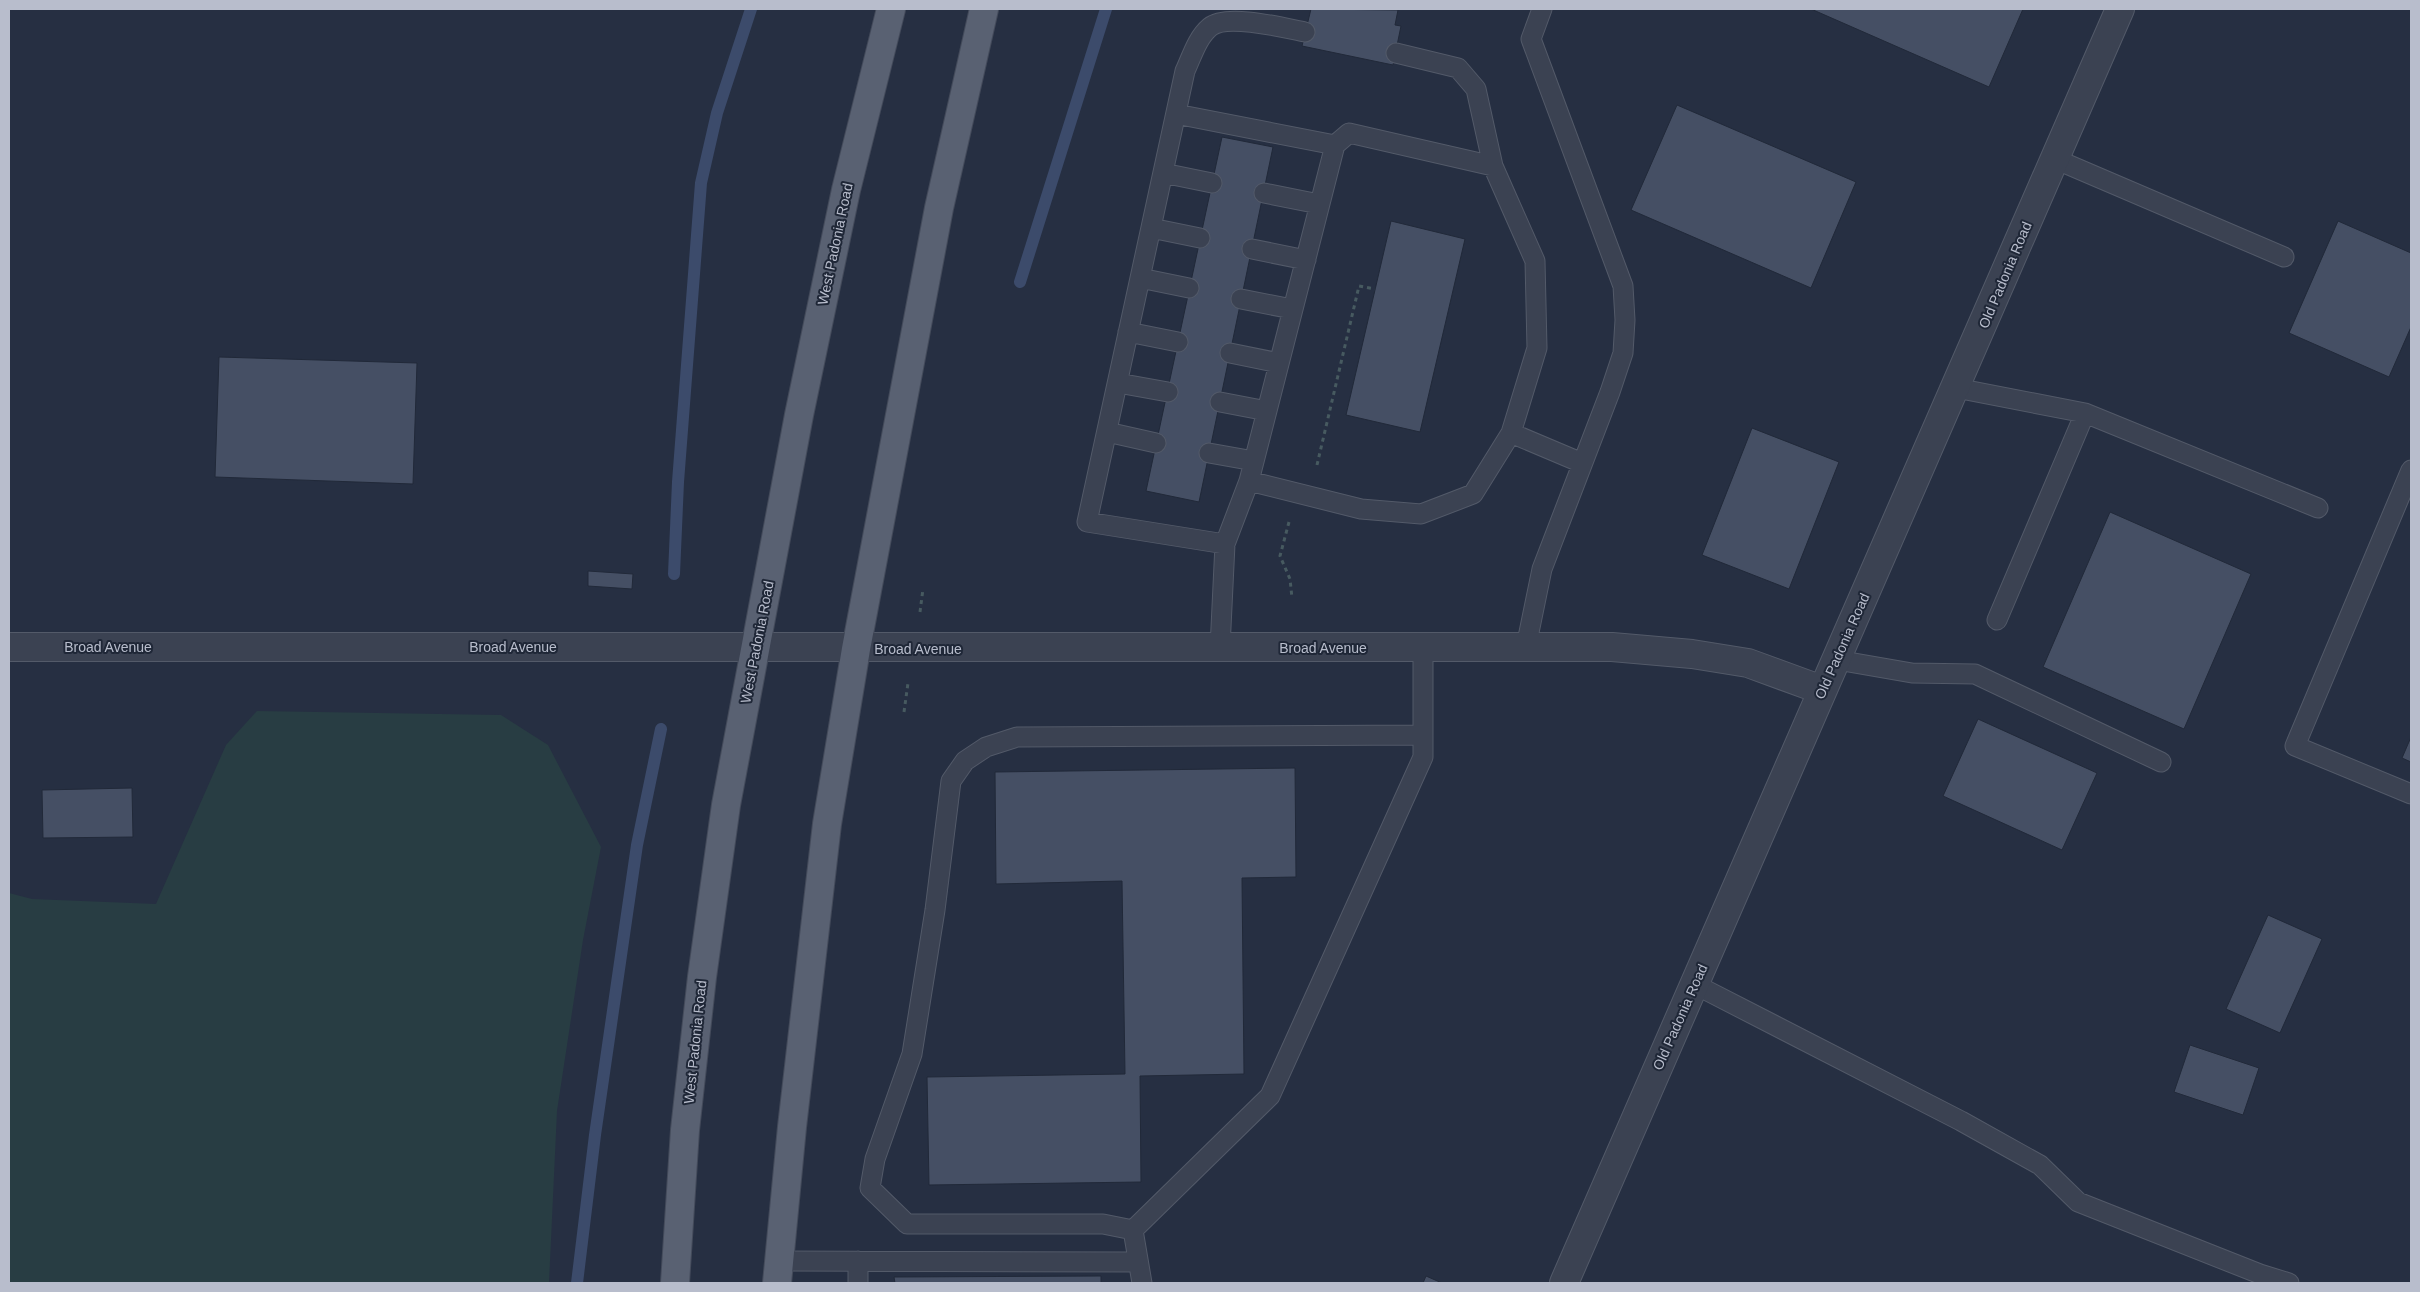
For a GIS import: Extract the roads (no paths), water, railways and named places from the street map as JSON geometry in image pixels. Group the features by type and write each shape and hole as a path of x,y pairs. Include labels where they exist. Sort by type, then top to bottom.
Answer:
{"main road":[{"name":"West Padonia Road","path":"675,1283 685,1130 702,977 726,805 799,415 844,199 891,9"},
{"path":"778,1272 805,1004 827,824 856,649 939,208 984,9"}],"street":[{"name":"Old Padonia Road","path":"1564,1283 2120,9"},
{"name":"Broad Avenue","path":"9,648 1612,648 1692,654 1748,663 1822,690"}],"lane":[{"path":"1526,647 1542,569 1610,392 1623,353 1625,320 1623,286 1531,39 1542,9"},
{"path":"1225,544 1087,522 1185,71 1199,39 1211,25 1240,20 1306,32"},
{"path":"1249,481 1361,509 1421,514 1472,494 1511,433 1537,348 1534,261 1493,166 1476,90 1458,68 1396,53"},
{"path":"1176,114 1335,145"},
{"path":"1220,648 1225,544 1249,481 1335,145 1349,133 1493,166"},
{"path":"2055,159 2284,257"},
{"path":"1163,173 1212,183"},
{"path":"1264,193 1319,204"},
{"path":"1151,228 1200,238"},
{"path":"1252,249 1306,260"},
{"path":"1140,278 1189,288"},
{"path":"1241,298 1292,309"},
{"path":"1128,332 1178,342"},
{"path":"1230,353 1279,363"},
{"path":"1118,383 1168,392"},
{"path":"1956,388 2085,413 2318,508"},
{"path":"1220,402 1266,411"},
{"path":"1997,620 2085,413"},
{"path":"1107,432 1156,443"},
{"path":"1511,433 1582,463"},
{"path":"1209,452 1254,462"},
{"path":"2411,470 2295,746 2411,794"},
{"path":"1133,1230 1270,1096 1423,757 1423,647"},
{"path":"1837,660 1912,673 1975,674 2161,762"},
{"path":"1133,1230 1103,1224 907,1224 870,1188 875,1159 912,1054 951,781 965,761 986,747 1017,737 1423,735"},
{"path":"1694,984 1944,1112 2032,1161 2040,1166 2078,1202 2260,1274 2289,1283"},
{"path":"1133,1230 1142,1283"},
{"path":"858,1261 858,1283"},
{"path":"778,1272 858,1261 1138,1262"}],"waterway":[{"path":"674,574 678,482 701,183 717,113 751,9"},
{"path":"1020,282 1106,9"},
{"path":"577,1283 595,1135 637,845 661,729"}]}
